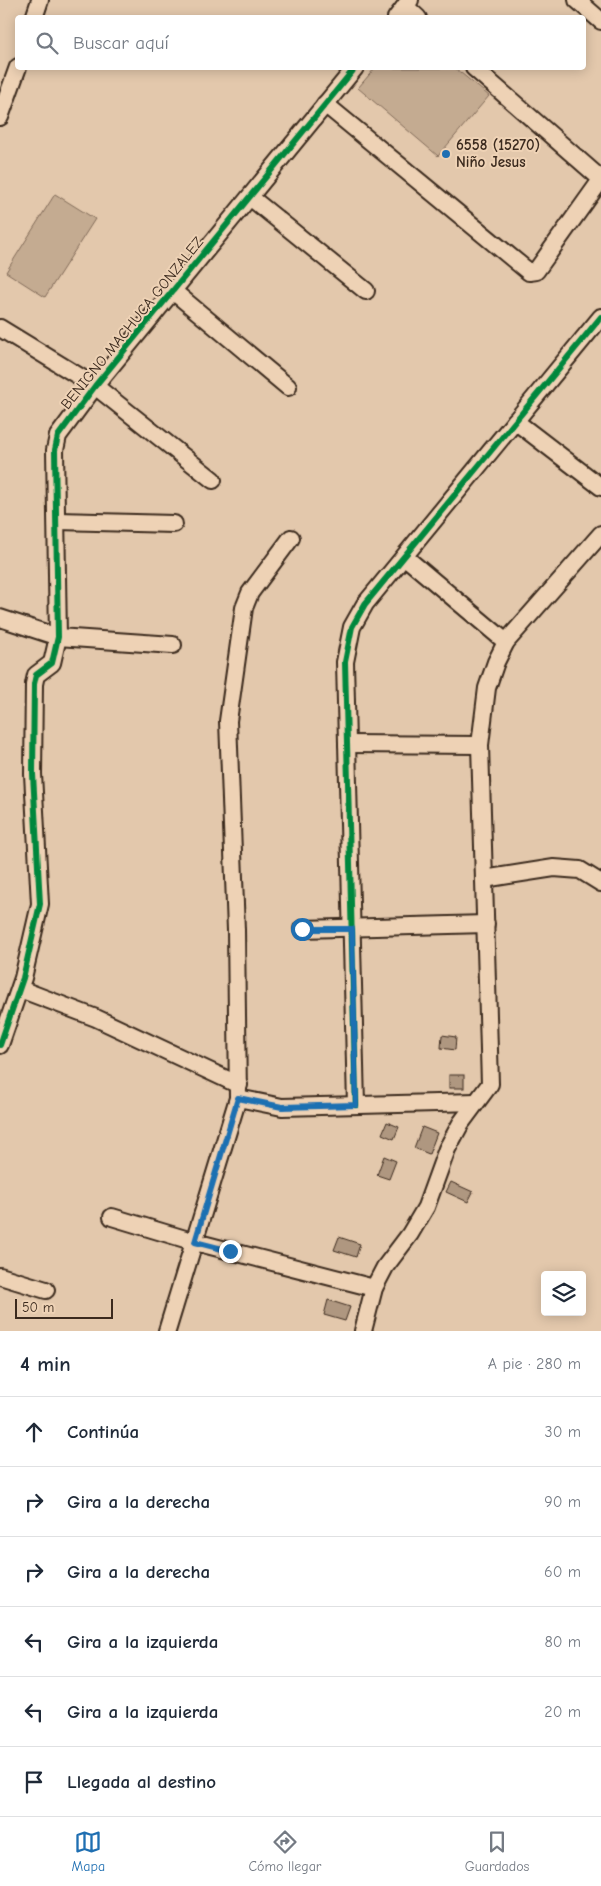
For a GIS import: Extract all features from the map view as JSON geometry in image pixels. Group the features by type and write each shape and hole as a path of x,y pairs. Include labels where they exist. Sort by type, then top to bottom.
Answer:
{"street":[{"path":"35,15 40,0"},
{"path":"576,0 601,21"},
{"path":"0,117 17,70"},
{"name":"BENIGNO MACHUCA GONZALEZ","path":"0,1045 20,990 40,904 33,774 34,679 38,672 52,663 58,637 58,521 54,450 58,436 95,386 353,70"},
{"path":"325,104 529,272 536,270 601,179 476,70"},
{"path":"250,197 366,292"},
{"path":"172,291 288,388"},
{"path":"356,1105 344,662 352,627 365,604 406,557 601,316"},
{"path":"0,328 95,386 213,480"},
{"path":"515,421 601,487"},
{"path":"58,521 174,524"},
{"path":"362,1331 374,1288 385,1267 410,1234 422,1213 447,1149 461,1123 490,1084 480,745 487,688 496,662 506,642 601,534"},
{"path":"167,1331 238,1092 228,721 244,608 250,593 291,538"},
{"path":"406,557 506,642"},
{"path":"0,618 58,637 172,645"},
{"path":"347,744 480,745"},
{"path":"484,880 554,868 580,870 601,883"},
{"path":"302,929 486,924"},
{"path":"20,990 96,1018 238,1092 282,1107 476,1102"},
{"path":"112,1217 195,1242 374,1288"},
{"path":"0,1276 46,1290"}],"shaded area":[{"path":"373,70 457,70 489,96 438,156 358,88"},
{"path":"55,194 95,219 45,297 6,272"}],"building":[{"path":"442,1035 456,1037 455,1050 441,1048"},
{"path":"449,1075 464,1075 464,1088 449,1088"},
{"path":"387,1122 399,1127 394,1139 382,1134"},
{"path":"422,1127 437,1133 429,1154 414,1148"},
{"path":"384,1156 396,1161 389,1179 377,1175"},
{"path":"451,1182 473,1192 468,1202 446,1192"},
{"path":"339,1237 360,1244 356,1257 334,1250"},
{"path":"328,1300 350,1307 345,1321 324,1315"}],"cycle path":[{"path":"0,1045 23,978 40,904 33,774 34,684 36,675 52,663 58,637 55,450 58,436 95,386 353,70"},
{"path":"356,1105 345,662 352,627 365,604 601,317"}],"place":[{"name":"6558 (15270) Niño Jesus","path":"446,154"}],"route":[{"path":"230,1251 195,1242 238,1098 282,1107 356,1105 352,929 302,929"}]}
